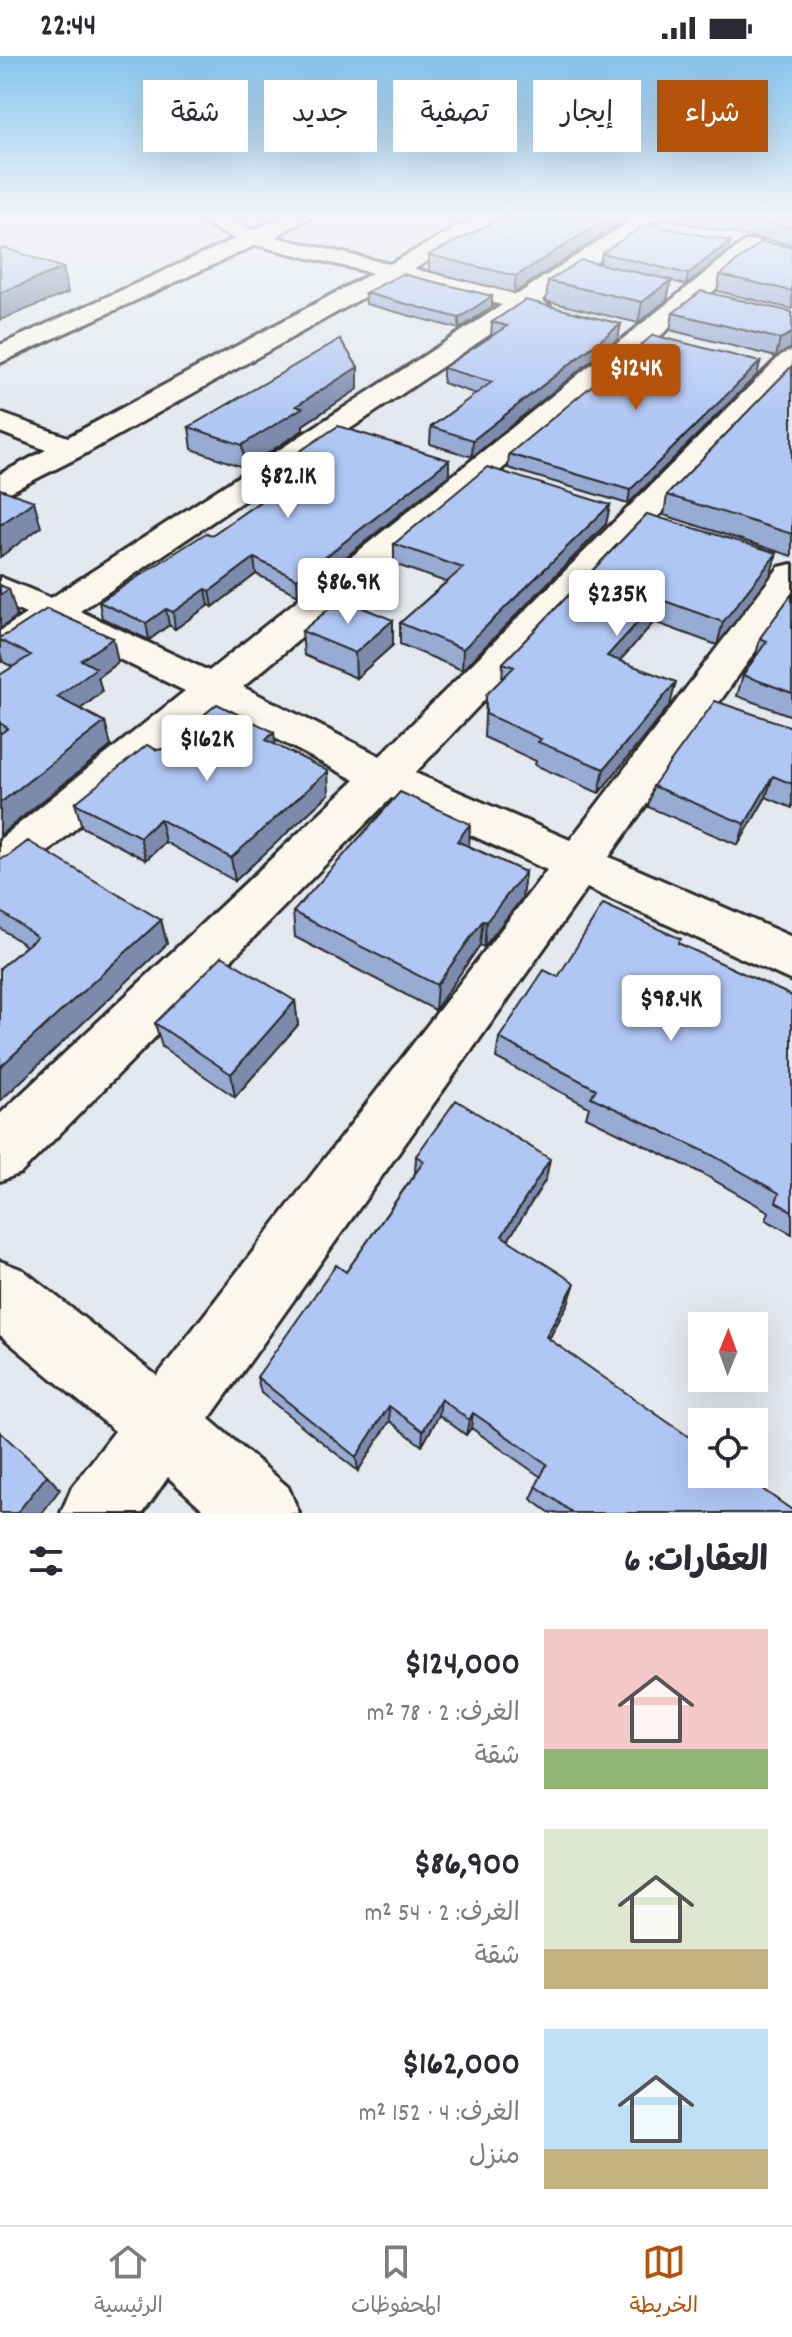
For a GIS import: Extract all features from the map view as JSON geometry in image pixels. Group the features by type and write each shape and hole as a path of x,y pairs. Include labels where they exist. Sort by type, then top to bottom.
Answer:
{"street":[{"path":"0,355 154,284"},
{"path":"0,487 374,284"},
{"path":"437,284 564,313"},
{"path":"0,648 551,284"},
{"path":"0,865 212,688 464,466 648,335 706,284"},
{"path":"0,1153 385,777 637,519 780,366"},
{"path":"0,422 72,449"},
{"path":"334,427 377,440"},
{"path":"464,466 522,483"},
{"path":"98,1513 576,864 719,707 783,567"},
{"path":"0,588 212,688 385,777 792,960"},
{"path":"0,1293 164,1426 262,1513"}],"building":[{"path":"0,284 23,284 0,293"},
{"path":"383,284 443,284 492,296 459,318 365,293"},
{"path":"561,284 666,284 642,302"},
{"path":"760,284 792,284 792,291"},
{"path":"701,291 792,312 792,333 780,339 673,313"},
{"path":"525,300 621,324 473,440 431,427 492,382 443,368 507,326 492,322"},
{"path":"653,335 760,362 630,490 509,454"},
{"path":"340,339 358,367 296,406 302,408 242,445 189,427"},
{"path":"792,366 792,534 667,495"},
{"path":"338,426 449,460 297,579 254,558 210,591 206,589 173,612 166,609 146,623 99,602 206,533 212,535 301,473 279,465"},
{"path":"487,467 610,505 463,649 400,623 463,568 394,544"},
{"path":"0,489 34,501 0,525"},
{"path":"647,514 777,553 723,622 659,599 607,656 676,682 604,769 538,742 541,739 486,714 486,695 514,667 503,663"},
{"path":"0,585 9,589 0,595"},
{"path":"792,594 792,693 743,675 767,641 760,638"},
{"path":"341,599 393,620 355,653 302,631"},
{"path":"47,609 113,638 81,660 96,668 57,697 105,722 0,803 0,734 8,728 0,723 0,675 31,655 0,640 0,637"},
{"path":"715,701 792,727 792,784 773,776 745,824 653,786"},
{"path":"217,704 274,732 266,740 328,771 231,858 160,819 140,837 75,803 147,745 157,750 163,749"},
{"path":"400,792 470,824 457,841 525,872 486,922 483,920 437,985 293,912"},
{"path":"28,841 161,920 0,1067 0,968 37,937 0,911 0,859"},
{"path":"603,904 681,939 678,943 792,996 792,1211 776,1202 779,1193 712,1155 591,1097 596,1089 499,1038 544,970 558,977"},
{"path":"222,956 295,1001 231,1074 155,1023"},
{"path":"456,1100 550,1159 502,1236 575,1283 546,1337 688,1436 688,1488 761,1488 792,1513 573,1513 536,1486 547,1464 473,1413 469,1420 441,1399 423,1431 389,1406 356,1457 257,1377 336,1265 346,1272 424,1161 416,1156"},
{"path":"0,1432 47,1475 17,1513 0,1513"}]}
